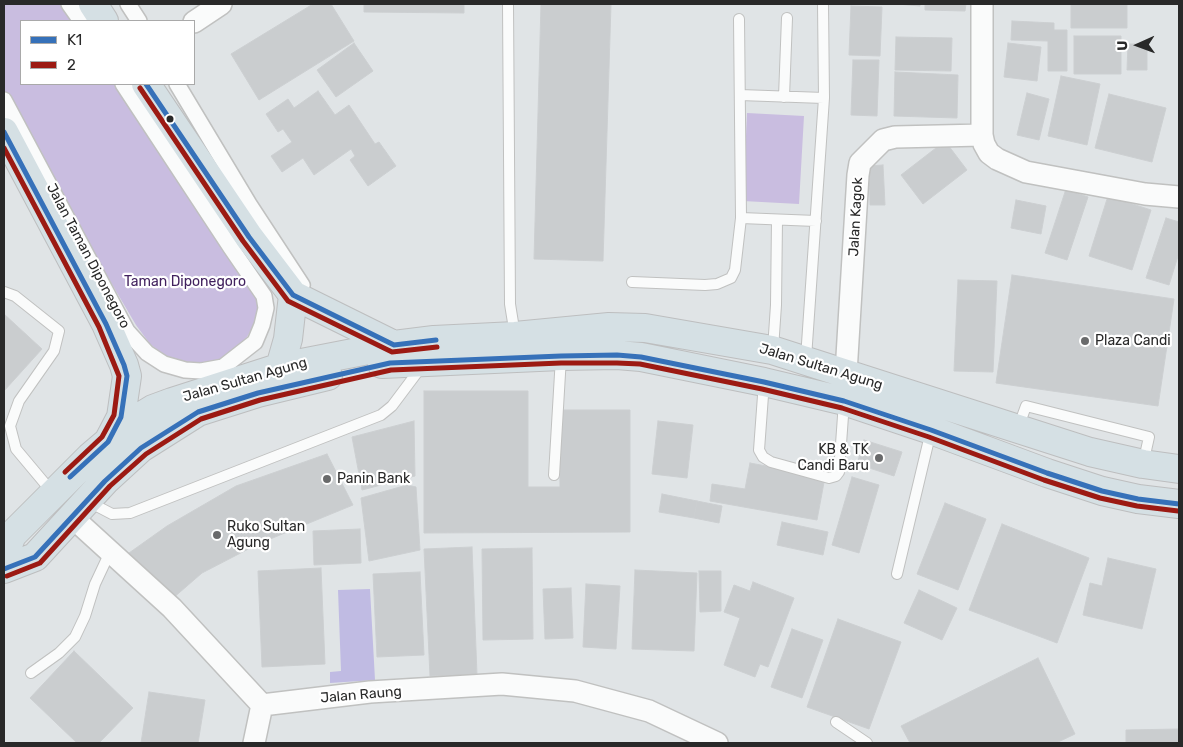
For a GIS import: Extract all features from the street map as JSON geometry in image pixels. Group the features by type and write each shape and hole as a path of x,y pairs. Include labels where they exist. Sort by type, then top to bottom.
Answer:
{"highway":[{"path":"92,4 103,20"},
{"path":"147,85 249,237 293,295 394,345"},
{"name":"Jalan Taman Diponegoro","path":"6,144 106,324 124,365 126,376"},
{"path":"4,569 35,557 79,509 141,448 198,412 258,393 277,378 288,338 293,295"},
{"name":"Jalan Sultan Agung","path":"4,555 12,535 90,457 130,423 154,409 172,402 277,378 394,345 434,340 515,336 610,327 645,328 772,350 806,359 1090,452 1143,464 1179,469"},
{"name":"Jalan Sultan Agung","path":"277,378 298,383 390,362 561,356 617,355 641,357 764,382 844,401 1102,491 1138,499 1179,504"},
{"path":"126,376 172,402 198,412"},
{"name":"Jalan Sultan Agung","path":"108,442 121,417 126,376"}],"street":[{"path":"69,4 80,20"},
{"path":"128,4 138,20"},
{"path":"195,21 221,4"},
{"path":"982,4 982,135 984,144 997,160 1026,172 1145,194 1179,197"},
{"name":"Jalan Taman Diponegoro","path":"4,100 127,331 147,353 164,364 185,370 201,371 223,367 255,342 266,308 264,296 230,248 124,85"},
{"path":"178,85 248,204 302,285 293,295"},
{"name":"Jalan Kagok","path":"846,373 860,163 884,140 895,137 982,135"},
{"path":"79,509 110,552 172,608 262,705 254,743"},
{"name":"Jalan Raung","path":"262,705 370,692 502,684 575,691 649,711 717,743"}],"lane":[{"path":"508,4 510,304 515,336"},
{"path":"806,359 824,98 823,4"},
{"path":"784,98 787,18"},
{"path":"632,282 717,284 731,278 735,270 741,218 739,19"},
{"path":"740,95 824,98"},
{"path":"741,218 816,221"},
{"path":"772,350 776,305 777,220"},
{"path":"4,292 14,296 59,331 54,351 19,401 10,426 16,449 54,493"},
{"path":"554,476 561,356"},
{"path":"79,509 112,514 130,513 381,415 392,406 425,361"},
{"path":"764,382 759,450 763,457 771,462 830,478 836,476 839,472 844,401"},
{"path":"897,574 931,430"},
{"path":"31,673 75,637 85,616 95,584 110,552"},
{"path":"836,722 867,743"}],"green space":[{"name":"Taman Diponegoro","path":"4,4 85,4 95,20 20,20 20,85 136,85 259,295 257,319 247,337 232,355 211,362 192,365 167,357 150,344 136,325 4,101"},
{"path":"747,113 804,116 799,204 743,201"}],"shaded area":[{"path":"370,589 375,680 330,683 330,672 341,671 338,590"}],"building":[{"path":"313,4 331,4 354,41 259,100 231,54"},
{"path":"364,4 464,4 464,13 364,12"},
{"path":"541,4 611,4 603,261 534,259"},
{"path":"897,4 920,4 920,6"},
{"path":"925,4 966,4 965,11 925,10"},
{"path":"1071,4 1127,4 1127,28 1071,28"},
{"path":"851,6 882,7 880,56 849,55"},
{"path":"1012,21 1054,23 1054,30 1067,30 1067,71 1048,71 1048,41 1011,40"},
{"path":"1074,36 1121,36 1121,74 1074,74"},
{"path":"896,37 952,38 951,71 895,70"},
{"path":"354,43 373,71 336,97 317,70"},
{"path":"1008,43 1041,47 1037,81 1004,77"},
{"path":"1128,44 1147,44 1147,70 1127,70"},
{"path":"853,60 879,60 877,116 851,115"},
{"path":"895,72 958,75 957,118 894,116"},
{"path":"1061,76 1100,84 1087,145 1048,136"},
{"path":"318,91 335,115 349,105 375,144 379,142 396,166 368,186 350,160 355,156 351,149 314,175 303,158 282,172 271,156 292,142 283,129 278,132 266,114 288,99 294,108"},
{"path":"1027,93 1049,99 1039,140 1017,135"},
{"path":"1109,94 1166,108 1152,162 1095,148"},
{"path":"945,141 967,170 923,204 901,175"},
{"path":"883,165 885,205 870,205 869,166"},
{"path":"1066,189 1088,197 1067,260 1045,253"},
{"path":"1108,196 1151,210 1132,270 1089,256"},
{"path":"1016,200 1046,206 1041,234 1011,228"},
{"path":"1166,218 1179,222 1179,253 1169,285 1146,278"},
{"name":"Plaza Candi","path":"1012,275 1174,299 1158,406 996,383"},
{"path":"958,280 997,281 993,372 954,371"},
{"path":"4,314 42,349 4,391"},
{"path":"424,391 528,391 528,487 560,487 559,410 630,410 630,532 424,533"},
{"path":"414,421 415,476 362,490 352,437"},
{"path":"658,421 693,425 687,478 652,474"},
{"name":"KB & TK Candi Baru","path":"864,440 902,452 894,476 857,464"},
{"name":"Ruko Sultan Agung","path":"327,454 353,505 258,544 202,573 172,599 129,553 167,526 236,486"},
{"path":"750,463 825,477 817,520 710,501 712,484 745,489"},
{"path":"852,477 879,485 859,553 832,545"},
{"path":"407,485 416,487 420,550 369,561 361,498"},
{"path":"662,494 697,501 694,518 659,512"},
{"path":"697,501 722,506 719,523 694,518"},
{"path":"945,503 986,519 958,590 917,574"},
{"path":"782,522 828,532 823,555 777,545"},
{"path":"1002,524 1089,558 1057,643 969,610"},
{"path":"360,529 361,563 314,565 313,531"},
{"path":"472,547 477,675 430,676 424,549"},
{"path":"532,548 533,639 483,640 482,549"},
{"path":"1108,558 1156,569 1142,629 1083,615 1090,583 1102,586"},
{"path":"321,568 325,664 262,667 258,571"},
{"path":"635,570 697,573 694,651 632,649"},
{"path":"699,571 721,571 721,611 700,612"},
{"path":"420,572 424,655 377,657 373,574"},
{"path":"753,582 794,598 768,667 760,664 755,677 724,665 740,618 724,612 734,585 750,591"},
{"path":"586,584 620,586 616,649 583,647"},
{"path":"571,588 573,638 545,639 543,589"},
{"path":"919,590 957,608 942,640 904,623"},
{"path":"838,619 901,642 869,729 807,707"},
{"path":"792,629 823,640 802,698 771,687"},
{"path":"74,651 133,708 99,743 77,743 30,698"},
{"path":"1038,658 1075,734 1056,743 910,743 901,726"},
{"path":"149,692 205,700 198,743 141,743"},
{"path":"1179,729 1179,743 1126,743 1126,730"}],"transit line":[{"name":"K1","path":"147,85 249,237 293,295 394,345 436,340"},
{"name":"2","path":"140,88 243,241 288,301 392,352 437,347"},
{"name":"K1","path":"4,132 106,324 127,376 121,417 108,442 70,477"},
{"name":"2","path":"4,148 99,327 119,376 114,415 102,437 65,472"},
{"name":"K1","path":"4,569 35,557 105,481 141,448 198,412 258,393 390,363 561,356 617,355 641,357 764,382 844,401 1102,491 1138,499 1179,504"},
{"name":"2","path":"7,576 40,563 110,486 146,454 201,419 260,400 391,370 561,363 640,364 762,389 842,408 1100,498 1137,506 1178,511"}],"place":[{"name":"Plaza Candi","path":"1085,341"},
{"name":"KB & TK Candi Baru","path":"879,458"},
{"name":"Panin Bank","path":"327,479"},
{"name":"Ruko Sultan Agung","path":"217,535"}]}
